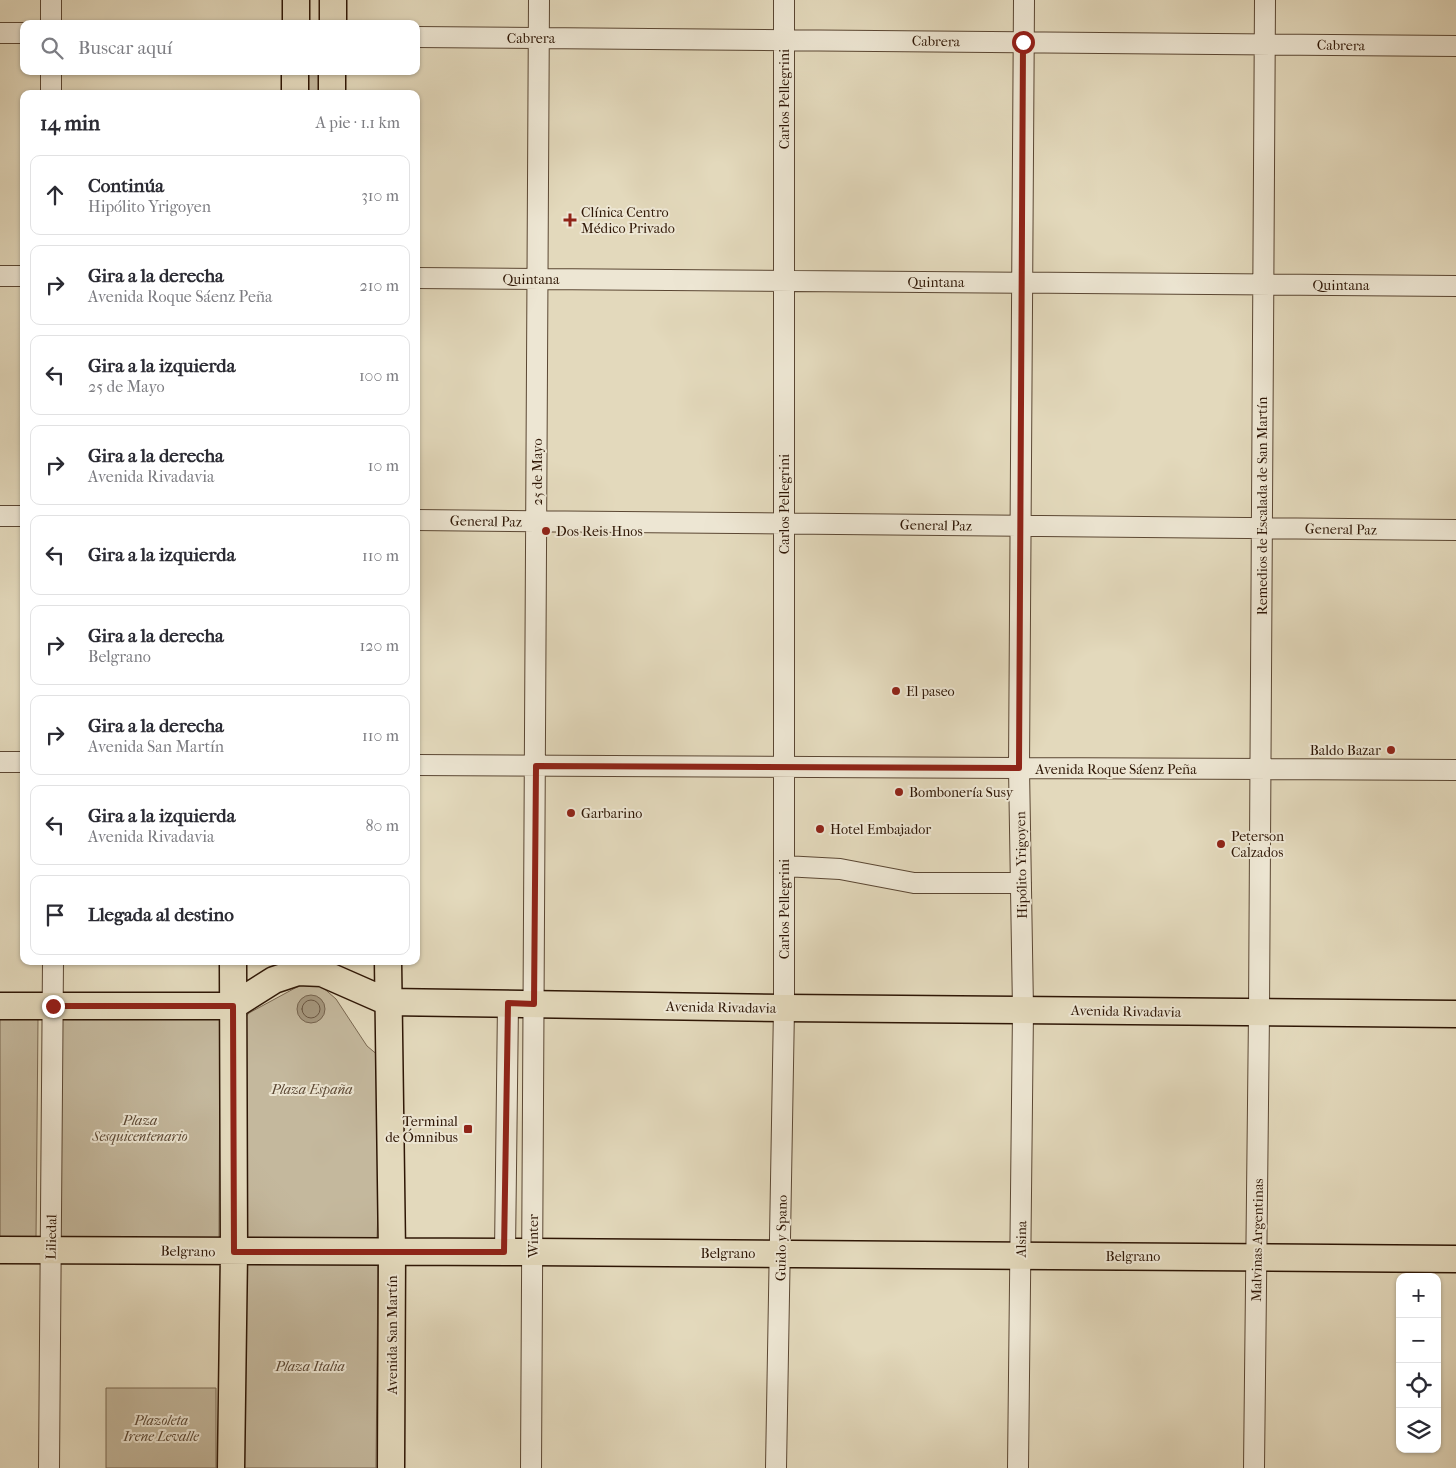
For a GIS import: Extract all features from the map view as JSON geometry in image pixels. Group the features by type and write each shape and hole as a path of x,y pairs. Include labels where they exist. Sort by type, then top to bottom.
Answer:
{"main road":[{"path":"296,0 296,20"},
{"path":"333,0 333,20"},
{"path":"295,75 295,90"},
{"path":"332,75 332,90"},
{"path":"231,1468 234,1252 233,965"},
{"name":"Avenida San Martín","path":"388,965 392,1252 391,1468"},
{"name":"Avenida Rivadavia","path":"233,1006 274,980 298,972 322,973 388,1002 784,1008 1456,1014"},
{"path":"0,1006 233,1006"},
{"name":"Belgrano","path":"0,1250 1456,1259"}],"street":[{"path":"51,0 51,20"},
{"name":"25 de Mayo","path":"534,1004 539,0"},
{"name":"Carlos Pellegrini","path":"784,0 784,1008"},
{"name":"Hipólito Yrigoyen","path":"1023,1010 1019,768 1024,0"},
{"name":"Remedios de Escalada de San Martín","path":"1259,1013 1265,0"},
{"path":"0,33 20,33"},
{"name":"Cabrera","path":"420,37 1456,46"},
{"path":"51,75 51,90"},
{"path":"0,276 20,276"},
{"name":"Quintana","path":"420,278 1456,286"},
{"path":"0,516 20,516"},
{"name":"General Paz","path":"420,520 1456,530"},
{"path":"0,762 20,762"},
{"name":"Avenida Roque Sáenz Peña","path":"420,765 1456,770"},
{"path":"784,866 840,870 914,883 1021,883"},
{"name":"Liliedal","path":"49,1468 53,965"},
{"path":"504,1252 508,1003"},
{"name":"Winter","path":"531,1468 534,1004"},
{"name":"Guido y Spano","path":"776,1468 784,1008"},
{"name":"Alsina","path":"1018,1468 1023,1010"},
{"name":"Malvinas Argentinas","path":"1254,1468 1259,1013"}],"green space":[{"path":"303,75 325,75 325,90 302,90"},
{"name":"Plaza España","path":"307,983 320,985 336,999 367,1046 379,1056 383,1063 377,1239 244,1239 243,1020 249,1013"},
{"name":"Plaza Sesquicentenario","path":"61,1017 220,1018 219,1239 60,1239"},
{"path":"0,1019 38,1019 36,1238 0,1237"},
{"name":"Plaza Italia","path":"245,1264 378,1265 376,1468 242,1468"},
{"name":"Plazoleta Irene Levalle","path":"106,1388 216,1388 216,1468 106,1468"}],"water":[{"path":"311,995 321,999 325,1009 321,1019 311,1023 301,1019 297,1009 301,999"}],"place":[{"name":"Clínica Centro Médico Privado","path":"570,220"},
{"name":"Dos Reis Hnos","path":"546,531"},
{"name":"El paseo","path":"896,691"},
{"name":"Baldo Bazar","path":"1391,750"},
{"name":"Bombonería Susy","path":"899,792"},
{"name":"Garbarino","path":"571,813"},
{"name":"Hotel Embajador","path":"820,829"},
{"name":"Peterson Calzados","path":"1221,844"},
{"name":"Terminal de Ómnibus","path":"468,1129"}],"route":[{"path":"53,1006 233,1006 234,1252 504,1252 508,1003 534,1004 536,766 1019,768 1023,42"}]}
